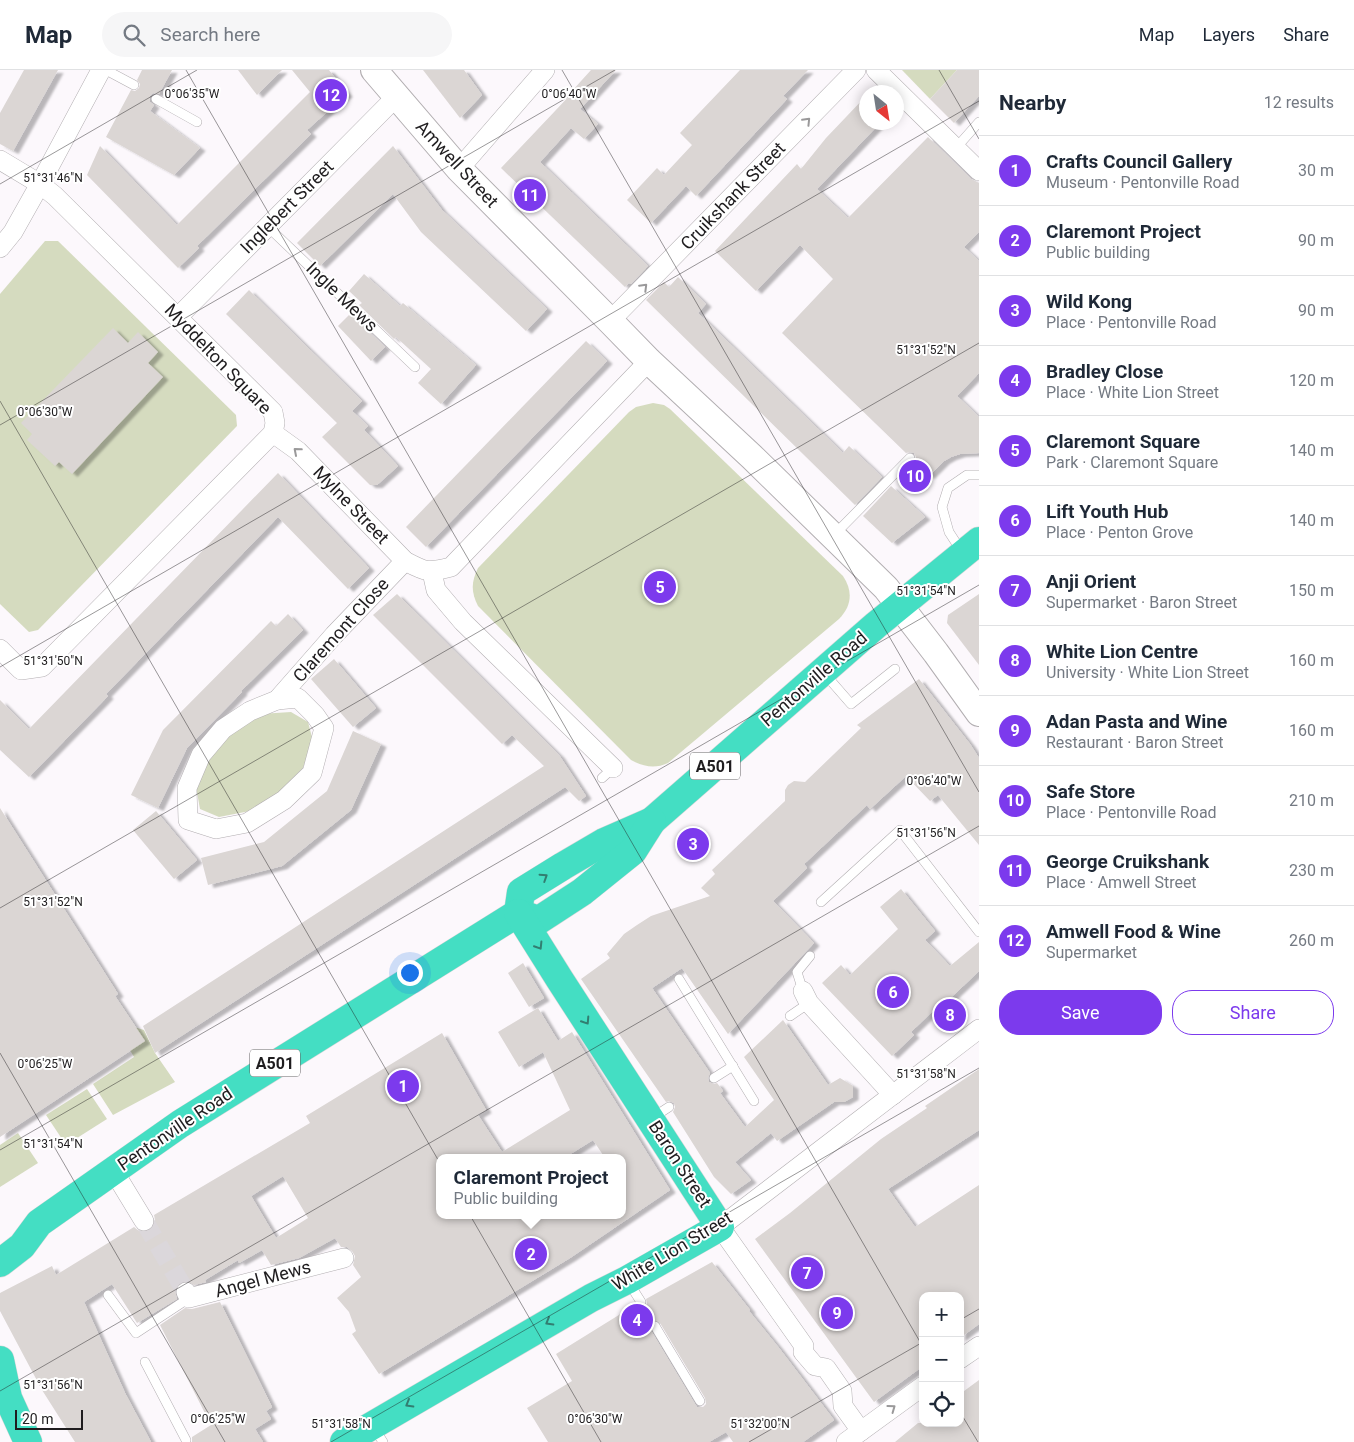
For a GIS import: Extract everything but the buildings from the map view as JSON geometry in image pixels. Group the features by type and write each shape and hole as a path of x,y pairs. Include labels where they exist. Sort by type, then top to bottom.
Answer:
{"highway":[{"name":"Pentonville Road","path":"0,1263 22,1246 39,1223 113,1170 242,1084 518,913 539,920 566,903 633,851 652,821 900,605 971,548"},
{"name":"Baron Street","path":"518,913 660,1113 720,1227"},
{"name":"Pentonville Road","path":"0,1238 11,1231 39,1223"},
{"name":"White Lion Street","path":"344,1442 378,1434 591,1298 634,1291 720,1227"},
{"path":"0,1360 4,1393 28,1442"}],"street":[{"path":"0,248 12,232 40,184 101,70"},
{"name":"Amwell Street","path":"374,70 459,169 610,322 878,580 900,605 979,712"},
{"path":"459,169 546,70"},
{"name":"Cruikshank Street","path":"610,322 856,70"},
{"path":"876,70 979,171"},
{"name":"Inglebert Street","path":"178,317 396,97"},
{"name":"Myddelton Square","path":"0,160 40,184 55,196 273,412 275,424 273,432 42,667 21,670 0,649"},
{"path":"608,773 463,622 436,590 432,572 451,567 649,361"},
{"name":"Mylne Street","path":"273,432 298,450 405,561 424,571 432,572"},
{"name":"Claremont Close","path":"278,700 298,698 315,715 324,728 312,773 284,800 247,823 216,829 188,820 187,788 201,755 223,729 250,711 278,700 334,635 405,561"},
{"path":"806,997 893,1095"},
{"name":"White Lion Street","path":"720,1227 979,1029"},
{"path":"113,1170 144,1221"},
{"name":"Baron Street","path":"720,1227 804,1346 803,1352 815,1366 826,1368 842,1390 843,1406 861,1431"},
{"name":"Angel Mews","path":"187,1295 344,1258"},
{"path":"964,1356 979,1346"},
{"path":"846,1442 919,1389"}],"lane":[{"path":"106,70 134,86"},
{"path":"156,99 197,122"},
{"path":"956,148 979,122"},
{"name":"Ingle Mews","path":"268,227 415,367"},
{"path":"832,537 910,458"},
{"path":"971,548 949,532 942,507 948,488 967,475 979,475"},
{"path":"822,672 851,704 895,669"},
{"path":"821,902 900,830 979,932"},
{"path":"790,1016 806,997 796,972 810,956"},
{"path":"679,979 754,1101"},
{"path":"714,1078 733,1066"},
{"path":"108,1295 136,1332 187,1295"},
{"path":"655,1326 700,1401"},
{"path":"145,1362 186,1440"}],"green space":[{"path":"902,70 957,70 930,99"},
{"path":"45,241 58,241 236,415 237,426 38,630 29,632 0,604 0,294"},
{"path":"653,403 664,405 670,409 843,576 850,593 847,609 839,619 668,763 654,767 645,766 631,760 478,606 473,587 478,568 629,412 636,407"},
{"path":"291,712 308,722 313,741 303,768 279,793 250,811 219,817 200,809 196,787 208,758 231,734 260,714"},
{"path":"124,1024 144,1030 155,1053 175,1082 113,1115 93,1084 134,1057 124,1040"},
{"path":"87,1089 107,1119 66,1145 46,1115"},
{"path":"18,1133 38,1163 0,1187 0,1145"}],"tunnel":[{"path":"144,1221 186,1292"}],"place":[{"name":"Amwell Food & Wine","path":"331,95"},
{"name":"George Cruikshank","path":"530,195"},
{"name":"Safe Store","path":"915,476"},
{"name":"Claremont Square","path":"660,587"},
{"name":"Wild Kong","path":"693,844"},
{"name":"Lift Youth Hub","path":"893,992"},
{"name":"White Lion Centre","path":"950,1015"},
{"name":"Crafts Council Gallery","path":"403,1086"},
{"name":"Claremont Project","path":"531,1254"},
{"name":"Anji Orient","path":"807,1273"},
{"name":"Adan Pasta and Wine","path":"837,1313"},
{"name":"Bradley Close","path":"637,1320"}]}
